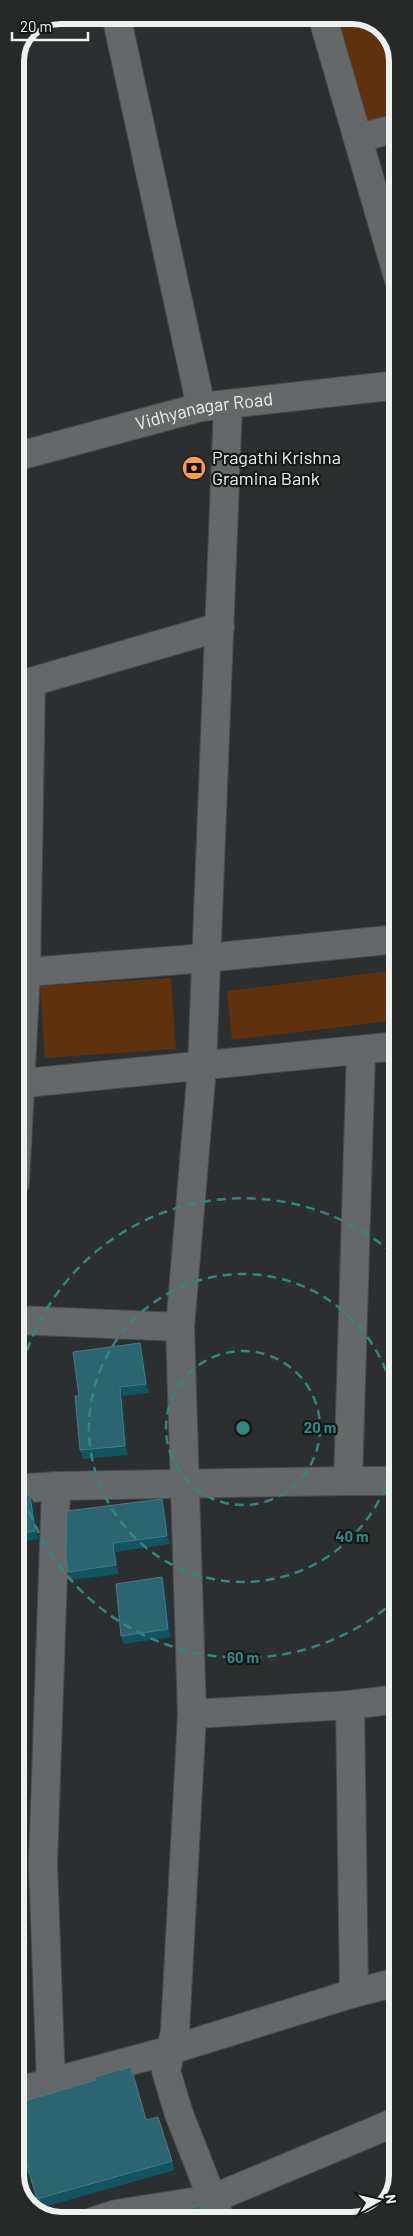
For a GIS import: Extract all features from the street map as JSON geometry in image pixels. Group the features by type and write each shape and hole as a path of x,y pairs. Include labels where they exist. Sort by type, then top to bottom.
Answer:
{"street":[{"path":"118,24 201,407"},
{"path":"325,24 389,246"},
{"path":"358,138 389,130"},
{"name":"Vidhyanagar Road","path":"24,455 201,407 389,386"},
{"path":"216,2210 179,2114 166,2071 176,2031 192,1714 191,1617 184,1485 180,1327 202,1067 228,405"},
{"path":"24,867 31,682 220,628"},
{"path":"24,973 206,958 389,940"},
{"path":"24,1083 389,1047"},
{"path":"348,1480 360,1050"},
{"path":"24,1320 180,1327"},
{"path":"24,1488 56,1486 389,1481"},
{"path":"51,2083 43,1864 56,1486"},
{"path":"192,1714 350,1705 389,1700"},
{"path":"350,1705 354,1993"},
{"path":"24,2090 171,2050 354,1993 389,1984"},
{"path":"166,2212 216,2210 389,2125"}],"shaded area":[{"path":"337,24 360,24 373,30 379,34 388,51 389,118 365,125"},
{"path":"389,971 389,1021 232,1040 227,991"},
{"path":"171,978 176,1049 45,1058 40,986"}],"building":[{"path":"140,1343 146,1384 120,1387 125,1446 80,1450 75,1396 79,1396 73,1352"},
{"path":"24,1495 30,1495 35,1531 24,1533"},
{"path":"162,1499 167,1536 113,1543 116,1565 68,1572 66,1555 67,1511"},
{"path":"162,1577 168,1629 121,1636 116,1584"},
{"path":"131,2067 146,2120 158,2117 172,2161 37,2199 27,2165 24,2166 24,2101 96,2080 95,2077"},
{"path":"199,2206 202,2212 180,2212"}],"place":[{"name":"Pragathi Krishna Gramina Bank","path":"194,468"}]}
